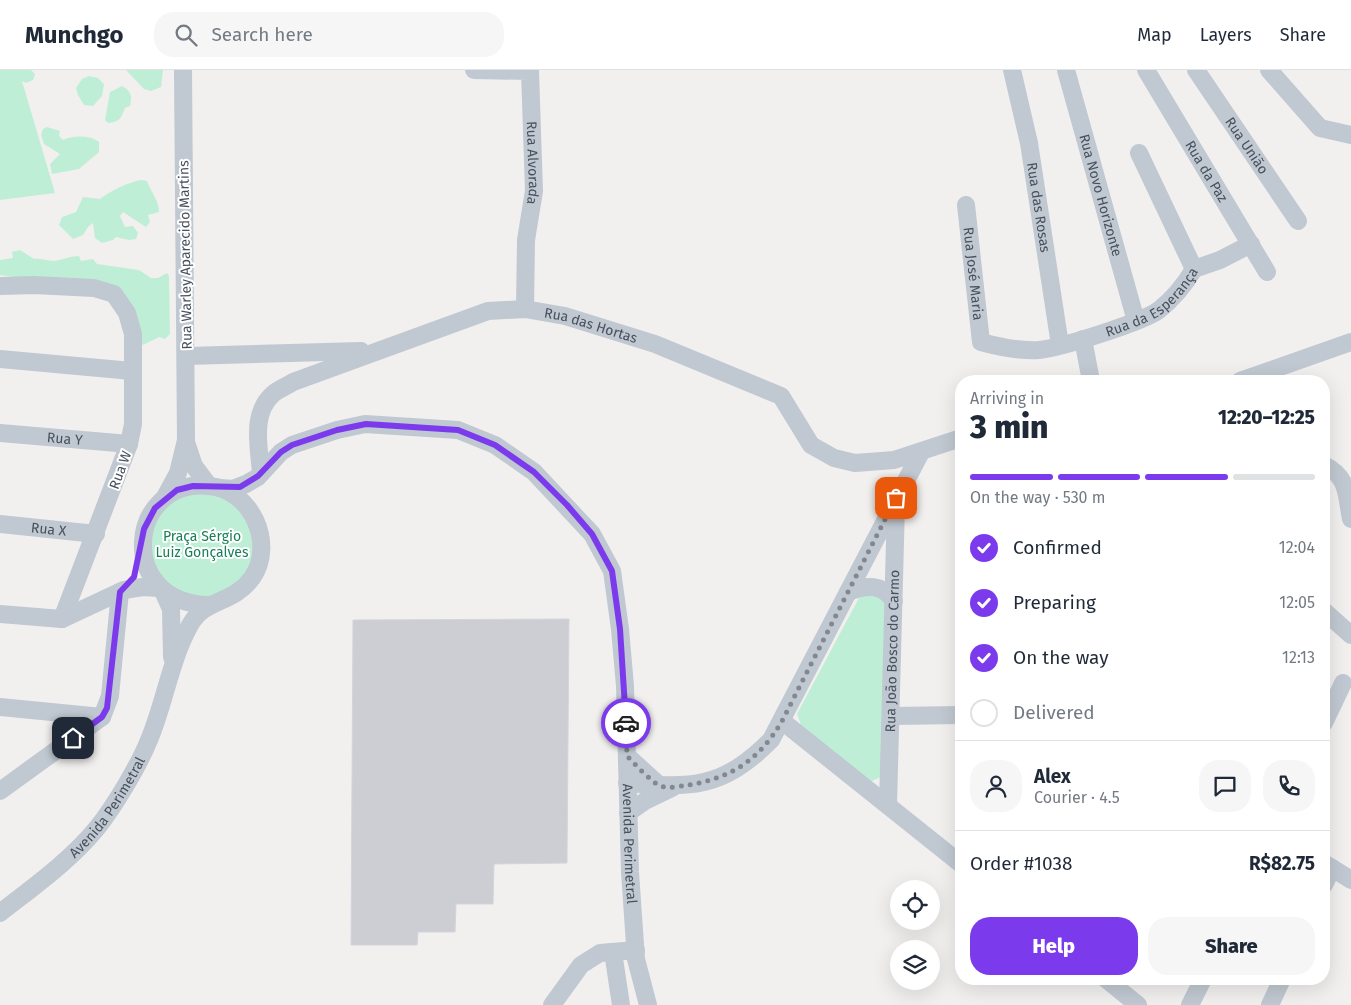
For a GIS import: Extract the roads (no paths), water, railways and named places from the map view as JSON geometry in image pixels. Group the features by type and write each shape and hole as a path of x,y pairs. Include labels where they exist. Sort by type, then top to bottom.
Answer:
{"street":[{"name":"Rua Warley Aparecido Martins","path":"163,499 178,473 186,440 183,70"},
{"name":"Rua Alvorada","path":"474,70 530,71 534,191 526,240 525,309"},
{"name":"Rua das Rosas","path":"1012,70 1029,143 1060,345"},
{"name":"Rua Novo Horizonte","path":"1066,70 1136,321"},
{"name":"Rua da Paz","path":"1146,70 1267,272"},
{"name":"Rua União","path":"1196,70 1298,221"},
{"path":"1269,70 1320,128 1351,135"},
{"name":"Rua da Esperança","path":"981,342 999,347 1038,350 1083,339 1136,321 1158,311 1183,289 1194,269 1139,153"},
{"name":"Rua José Maria","path":"966,206 981,342"},
{"path":"1194,269 1220,260 1251,244"},
{"name":"Rua W","path":"0,286 34,285 94,288 114,294 127,313 133,334 133,424 129,444 62,619"},
{"name":"Rua das Hortas","path":"260,475 258,433 261,409 273,394 293,382 488,311 525,309 566,316 655,344 780,396 810,444 834,458 855,463 894,460 955,440"},
{"path":"1083,339 1090,375"},
{"path":"1257,375 1351,342"},
{"path":"186,356 374,351"},
{"path":"0,359 132,371"},
{"name":"Avenida Perimetral","path":"215,487 240,487 260,475 281,452 292,445 337,430 366,424 458,430 495,445 534,472 592,534 612,571 625,686 628,813 636,950 648,1005"},
{"name":"Rua Y","path":"0,433 129,444"},
{"name":"Rua Warley Aparecido Martins","path":"186,440 194,466 215,487"},
{"path":"627,784 667,787 705,782 738,770 771,740 921,452"},
{"path":"1330,468 1337,471 1342,479 1351,519"},
{"path":"142,541 143,558 149,574 161,589 176,600 192,605 209,605 226,600 241,590 253,577 261,551 258,524 254,510 260,475"},
{"path":"0,791 102,717 110,696 122,591 134,577 148,518 163,499 185,488 215,487 236,496 249,508 258,524"},
{"name":"Rua João Bosco do Carmo","path":"888,805 896,498"},
{"name":"Rua X","path":"0,524 96,534"},
{"path":"848,592 865,585 880,588 890,595 894,601"},
{"path":"0,614 62,619 122,591 161,589"},
{"name":"Avenida Perimetral","path":"161,589 171,609 173,624 171,670"},
{"name":"Avenida Perimetral","path":"0,913 53,872 97,828 135,768 150,740 171,670 191,624 209,605"},
{"path":"1330,616 1351,635"},
{"path":"1330,710 1343,683"},
{"path":"0,706 102,717"},
{"path":"891,716 955,715"},
{"path":"782,721 955,859"},
{"path":"627,756 667,787"},
{"path":"628,813 667,787"},
{"path":"1330,866 1351,880"},
{"path":"552,1005 581,965 600,953 636,950"},
{"path":"613,952 621,1005"},
{"path":"1124,985 1138,1005"},
{"path":"1190,1005 1200,985"},
{"path":"1270,1005 1279,985"}],"park label":[{"name":"Praça Sérgio Luiz Gonçalves","path":"202,544"}]}
